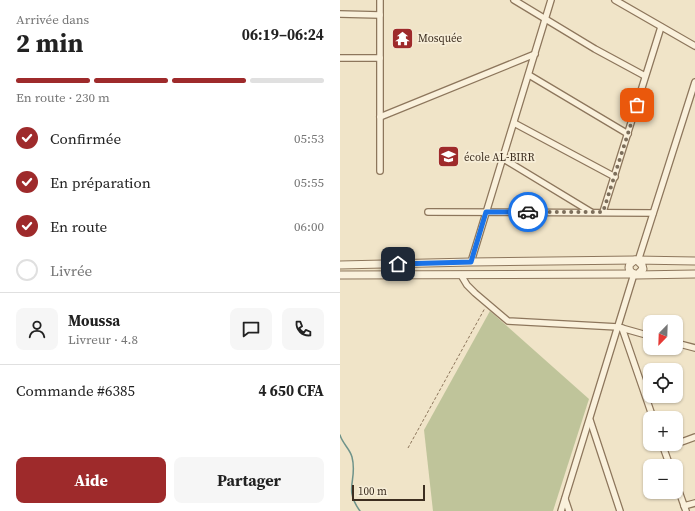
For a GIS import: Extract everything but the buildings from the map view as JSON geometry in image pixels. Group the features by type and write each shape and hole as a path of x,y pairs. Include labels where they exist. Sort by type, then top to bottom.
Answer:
{"street":[{"path":"380,0 380,171"},
{"path":"514,0 595,49 645,76"},
{"path":"471,262 502,158 536,54 551,0"},
{"path":"614,0 695,46"},
{"path":"340,14 380,15"},
{"path":"603,212 661,26"},
{"path":"380,117 536,54"},
{"path":"340,58 380,58"},
{"path":"529,75 628,134"},
{"path":"636,261 695,82"},
{"path":"514,123 615,177"},
{"path":"502,158 591,212"},
{"path":"428,212 653,212"},
{"path":"635,274 630,272 629,268 631,262 636,261"},
{"path":"340,265 471,262 695,261"},
{"path":"561,511 620,328 635,274"},
{"path":"340,275 695,274"},
{"path":"461,275 467,285 508,321 620,328 643,334"},
{"path":"620,328 650,411"},
{"path":"683,345 695,348"},
{"path":"590,419 620,511"},
{"path":"683,441 695,437"},
{"path":"565,499 569,511"},
{"path":"682,499 685,509 695,503"}],"path":[{"path":"408,448 488,304"}],"green space":[{"path":"490,311 589,399 553,511 433,511 424,430"}],"waterway":[{"path":"340,435 352,457 352,496 360,511"}],"way so far":[{"path":"528,212 603,212 637,105"}],"place":[{"name":"Mosquée","path":"402,38"},
{"name":"école AL-BIRR","path":"448,157"}],"route":[{"path":"398,264 471,262 486,212 528,212"}]}
